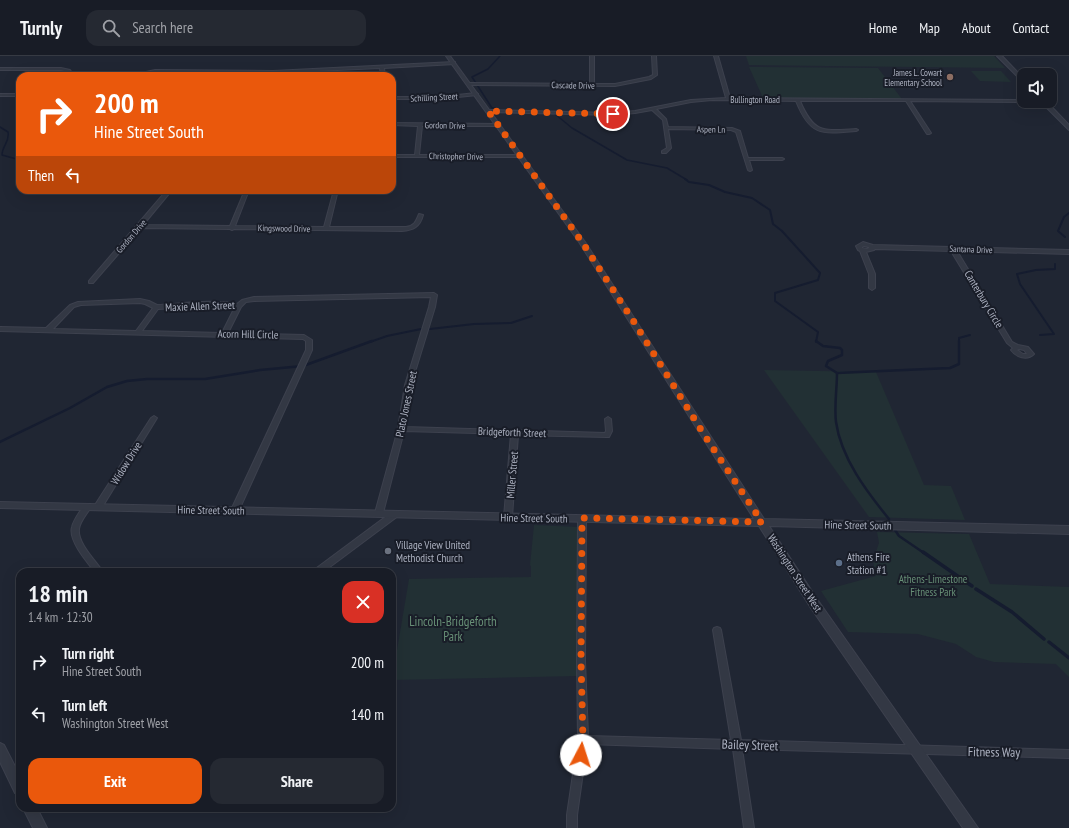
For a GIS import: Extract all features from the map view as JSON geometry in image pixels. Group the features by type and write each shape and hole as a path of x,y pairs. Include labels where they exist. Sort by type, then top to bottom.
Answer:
{"street":[{"name":"Washington Street West","path":"448,56 582,242 703,433 815,605 918,750 971,828"},
{"path":"592,56 592,85"},
{"name":"Cascade Drive","path":"469,84 625,84 654,77 656,74 654,56"},
{"path":"716,56 728,99"},
{"path":"999,56 1017,75"},
{"path":"150,72 273,72 454,63"},
{"path":"382,66 383,72"},
{"path":"0,69 61,69 70,72"},
{"name":"Schilling Street","path":"396,98 439,98 476,94"},
{"path":"0,95 16,95"},
{"name":"Bullington Road","path":"488,111 601,115 629,113 691,101 728,99 1017,100"},
{"path":"797,99 807,120 814,126 829,131 856,130"},
{"path":"908,100 929,133"},
{"path":"1050,108 1069,128"},
{"path":"653,109 665,120 669,148 664,152"},
{"name":"Gordon Drive","path":"396,124 498,125"},
{"path":"417,156 420,124"},
{"name":"Aspen Ln","path":"667,128 737,130 750,170"},
{"name":"Christopher Drive","path":"396,156 520,156"},
{"path":"747,159 782,159"},
{"name":"Gordon Drive","path":"91,282 167,194"},
{"path":"232,228 245,194"},
{"path":"326,229 335,194"},
{"name":"Kingswood Drive","path":"140,226 407,229 414,228 417,225 421,215"},
{"name":"Santana Drive","path":"872,288 872,274 862,250 869,250 872,249 872,247 1069,252"},
{"name":"Canterbury Circle","path":"953,249 1010,343 1016,347"},
{"name":"Maxie Allen Street","path":"48,330 72,306 80,303 140,301 151,303 156,307 222,304 238,306 244,301 262,298 434,295"},
{"name":"Plato Jones Street","path":"380,514 401,429 408,385 432,307 434,295"},
{"path":"225,334 238,306"},
{"path":"137,333 156,307"},
{"name":"Acorn Hill Circle","path":"0,329 225,334 304,337 309,340 309,350 235,510"},
{"name":"Widow Drive","path":"98,507 154,418"},
{"name":"Bridgeforth Street","path":"401,429 607,435 609,431 608,419"},
{"name":"Miller Street","path":"508,517 515,432"},
{"name":"Hine Street South","path":"0,505 1069,530"},
{"path":"87,507 77,523 75,531 76,538 96,568"},
{"path":"322,568 395,514"},
{"path":"572,828 572,815 583,740 581,661 582,518"},
{"path":"717,630 737,745 749,828"},
{"name":"Bailey Street","path":"583,740 918,750"},
{"path":"0,749 16,780"},
{"name":"Fitness Way","path":"918,750 1069,754"},
{"path":"32,812 40,828"}],"green space":[{"path":"746,56 994,56 1005,68 749,65"},
{"path":"749,67 878,68 891,85 888,79 897,79 902,85 892,86 902,99 763,98"},
{"path":"971,71 1001,71 1011,82 980,81"},
{"path":"764,370 876,372 924,485 951,486 965,520 869,517"},
{"name":"Lincoln-Bridgeforth Park","path":"534,525 579,527 577,676 396,680 396,656 409,579 531,577 530,565"},
{"name":"Athens-Limestone Fitness Park","path":"877,532 969,534 990,584 1069,587 1069,677 1056,664 994,662 976,657 956,644 918,634 848,632 821,591 876,576 873,561 879,543"}],"waterway":[{"path":"496,108 492,108 472,77 488,69 500,56"},
{"path":"555,114 572,128 627,160 667,168 687,180"},
{"path":"0,127 8,132 7,141 2,155 16,159"},
{"path":"685,179 689,182 709,185 725,192 752,198 770,210 773,224 782,231 820,273 818,280 775,293 775,301 818,332 816,341"},
{"path":"1065,237 1058,231 1064,217 1069,213"},
{"path":"1040,335 1054,334 1020,284 1017,274 1036,270 1055,269 1055,264"},
{"path":"430,329 474,324 511,323 532,316"},
{"path":"370,342 387,336 421,329"},
{"path":"837,373 950,368 959,364 959,338 970,335"},
{"path":"0,442 70,408 107,387 127,381 147,379 205,379 260,370 303,366 372,341"},
{"path":"816,341 823,346 840,348 842,350 842,355 828,361 826,366 837,373"},
{"path":"837,373 835,416 843,449 856,474 872,498 889,519"},
{"path":"895,530 899,536 924,553"},
{"path":"923,552 972,586"},
{"path":"976,589 1012,612 1044,639"},
{"path":"1049,642 1069,658"}],"place":[{"name":"James L. Cowart Elementary School","path":"950,77"},
{"name":"Village View United Methodist Church","path":"388,551"},
{"name":"Athens Fire Station #1","path":"839,563"}],"route":[{"path":"581,755 583,740 581,661 582,518 762,522 703,433 582,242 488,111 590,115 613,114"}]}
